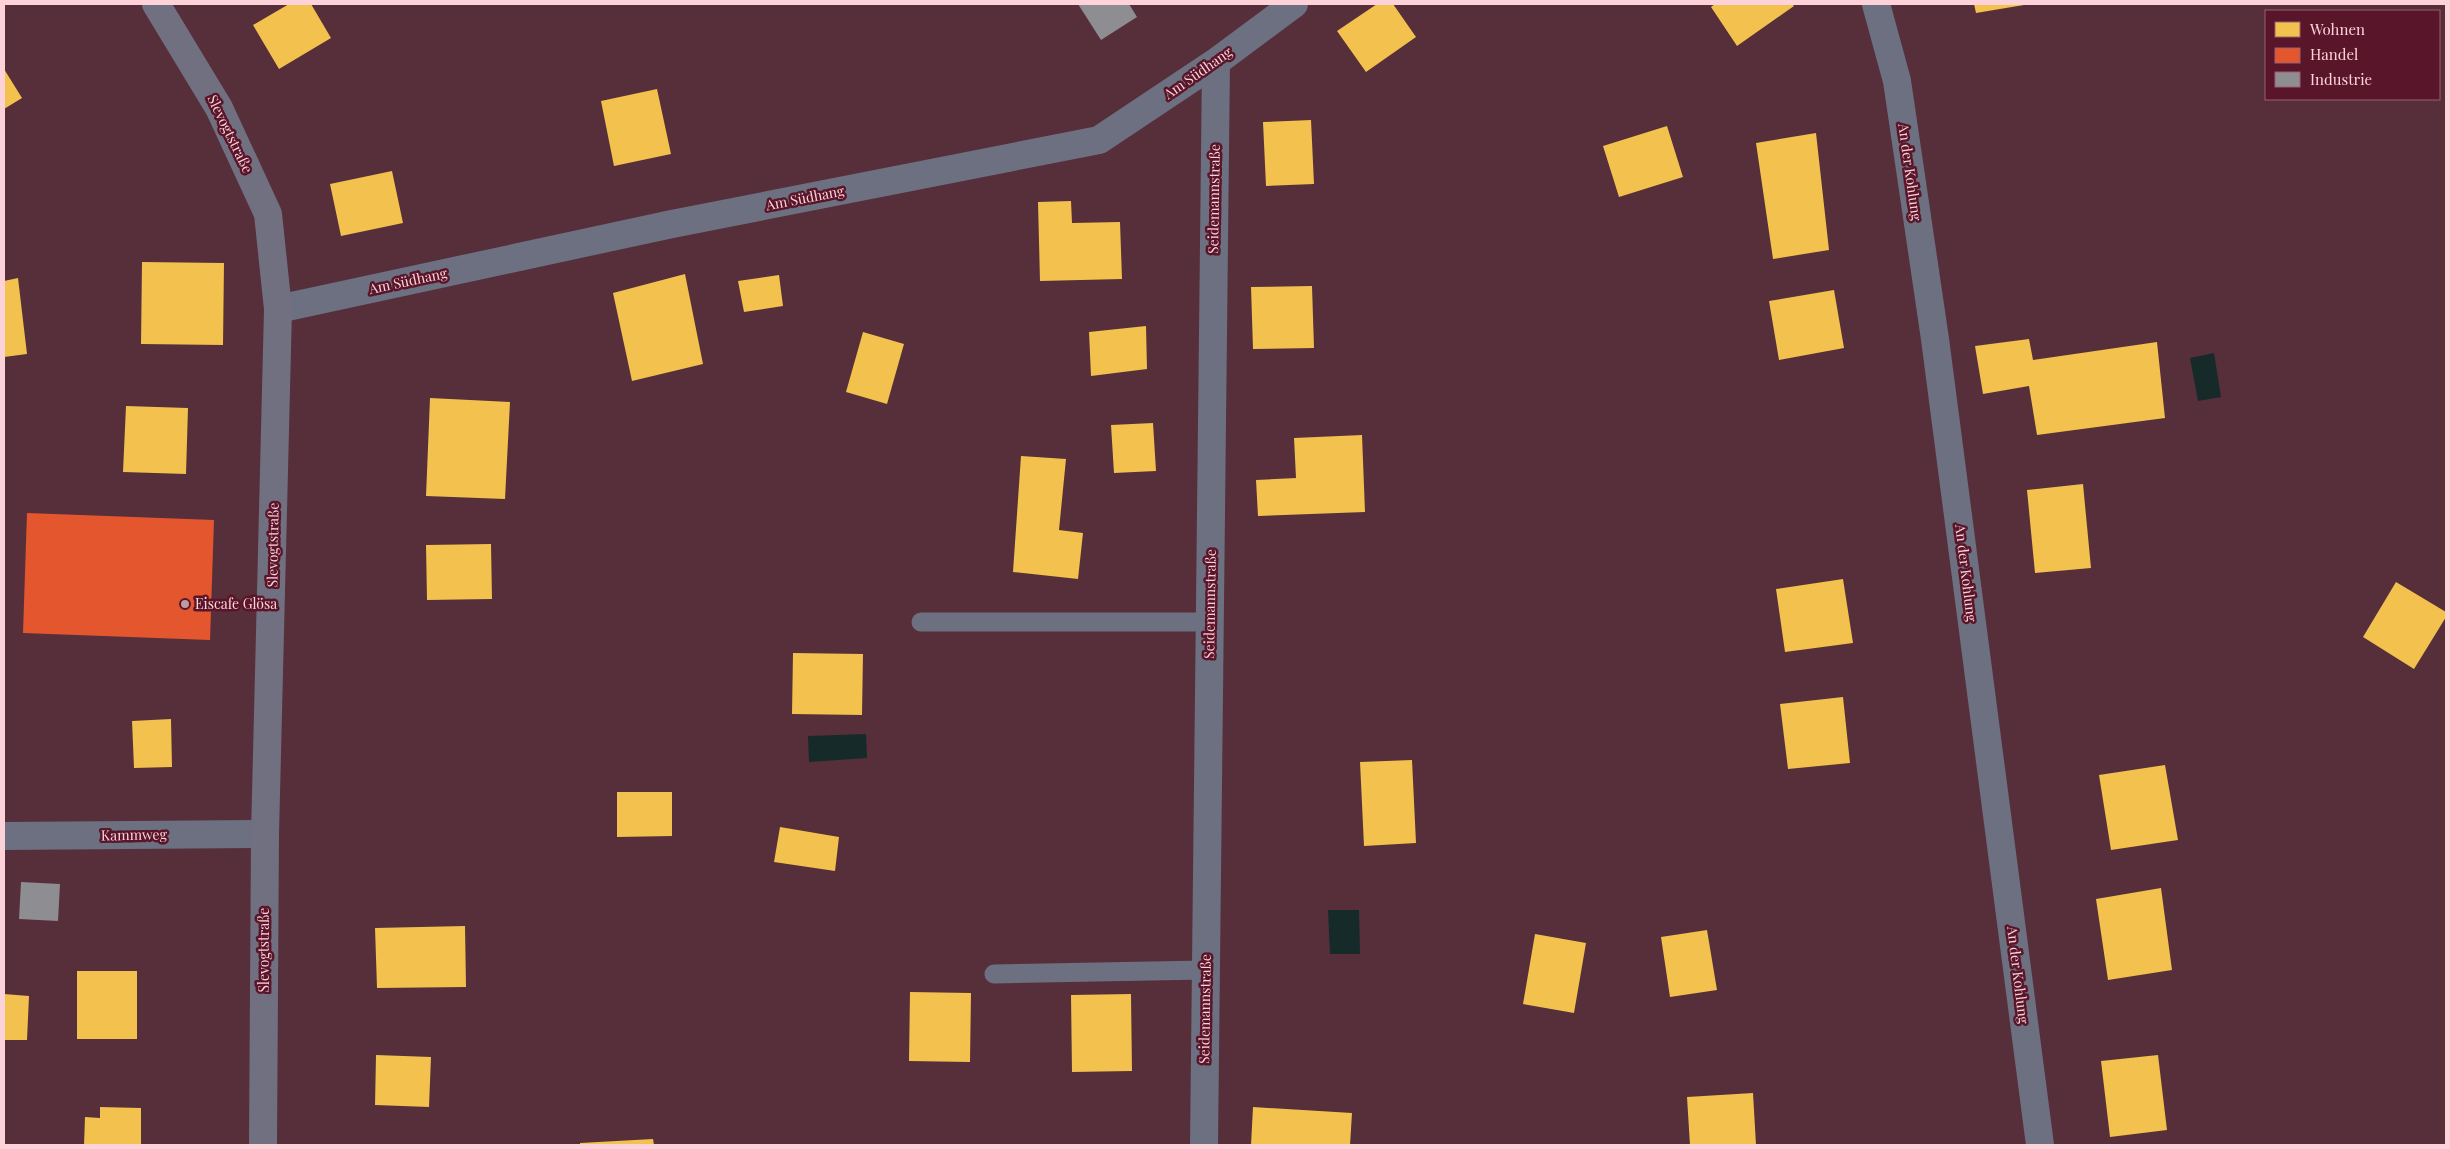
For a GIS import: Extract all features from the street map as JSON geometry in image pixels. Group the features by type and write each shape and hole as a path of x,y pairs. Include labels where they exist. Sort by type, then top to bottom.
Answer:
{"street":[{"name":"Slevogtstraße","path":"156,4 219,108 268,214 278,309 265,834 263,1145"},
{"name":"Am Südhang","path":"278,309 682,222 1100,140 1216,62 1294,4"},
{"name":"An der Kohlung","path":"1876,4 1897,81 1934,330 2040,1145"},
{"name":"Seidemannstraße","path":"1204,1145 1216,62"},
{"name":"Kammweg","path":"4,836 265,834"}],"lane":[{"path":"921,622 1209,622"},
{"path":"994,974 1206,970"}],"water":[{"path":"2214,353 2221,397 2198,401 2190,358"},
{"path":"866,734 867,758 809,762 808,736"},
{"path":"1328,910 1359,910 1360,954 1330,954"}],"building: Wohnen":[{"path":"289,4 311,4 331,38 279,69 253,25"},
{"path":"1377,4 1393,4 1416,37 1366,72 1337,31"},
{"path":"1715,4 1792,4 1794,6 1737,46 1711,7"},
{"path":"1974,4 2024,4 2024,5 1976,13"},
{"path":"4,69 22,98 4,109"},
{"path":"657,89 671,154 614,166 601,101"},
{"path":"1311,120 1314,184 1266,186 1263,122"},
{"path":"1667,126 1683,177 1619,197 1603,146"},
{"path":"1816,133 1829,250 1773,259 1756,143"},
{"path":"392,171 403,223 341,236 330,184"},
{"path":"1071,201 1072,223 1120,222 1122,279 1040,281 1038,202"},
{"path":"142,262 224,263 223,345 141,344"},
{"path":"685,274 703,364 632,381 613,293"},
{"path":"779,275 783,306 744,312 738,281"},
{"path":"18,278 27,354 4,357 4,281"},
{"path":"1312,286 1314,348 1253,349 1251,287"},
{"path":"1834,290 1844,348 1779,360 1769,301"},
{"path":"1146,326 1147,369 1091,376 1089,332"},
{"path":"863,332 904,344 887,404 846,392"},
{"path":"2029,339 2033,360 2157,342 2165,418 2037,435 2029,386 1983,394 1975,346"},
{"path":"430,398 510,402 505,499 426,496"},
{"path":"126,406 188,408 186,474 123,472"},
{"path":"1153,423 1156,471 1114,473 1111,425"},
{"path":"1362,435 1365,512 1258,516 1256,480 1296,478 1294,438"},
{"path":"1021,456 1066,459 1059,530 1083,533 1078,579 1013,572"},
{"path":"2083,484 2091,568 2035,573 2027,490"},
{"path":"491,544 492,599 427,600 426,545"},
{"path":"1843,579 1853,643 1785,652 1776,589"},
{"path":"2396,582 2446,612 2446,617 2414,669 2363,637"},
{"path":"793,653 863,654 862,715 792,714"},
{"path":"1843,697 1850,763 1788,769 1780,704"},
{"path":"171,719 172,767 134,768 132,721"},
{"path":"1412,760 1416,843 1364,846 1360,762"},
{"path":"2165,765 2178,840 2111,850 2099,775"},
{"path":"617,792 672,792 672,836 617,837"},
{"path":"780,827 839,837 835,871 774,862"},
{"path":"2161,888 2172,970 2108,980 2096,899"},
{"path":"465,926 466,987 377,988 375,928"},
{"path":"1707,930 1717,990 1670,997 1661,937"},
{"path":"1535,934 1586,943 1574,1013 1523,1004"},
{"path":"77,971 137,971 137,1039 77,1039"},
{"path":"910,992 971,993 970,1062 909,1061"},
{"path":"4,994 29,996 27,1040 4,1040"},
{"path":"1131,994 1132,1071 1072,1072 1071,995"},
{"path":"376,1055 431,1057 429,1107 375,1105"},
{"path":"2158,1055 2167,1130 2110,1137 2101,1061"},
{"path":"1753,1093 1756,1145 1690,1145 1687,1097"},
{"path":"100,1107 141,1108 141,1145 84,1145 85,1117 100,1118"},
{"path":"1253,1107 1352,1113 1350,1145 1251,1145"},
{"path":"653,1139 654,1145 580,1145 580,1143"}],"building: Handel":[{"path":"27,513 214,520 210,640 23,633"}],"building: Industrie":[{"path":"1078,4 1129,4 1137,17 1101,40"},
{"path":"21,882 60,884 58,921 19,919"}],"place":[{"name":"Eiscafe Glösa","path":"185,604"}]}
